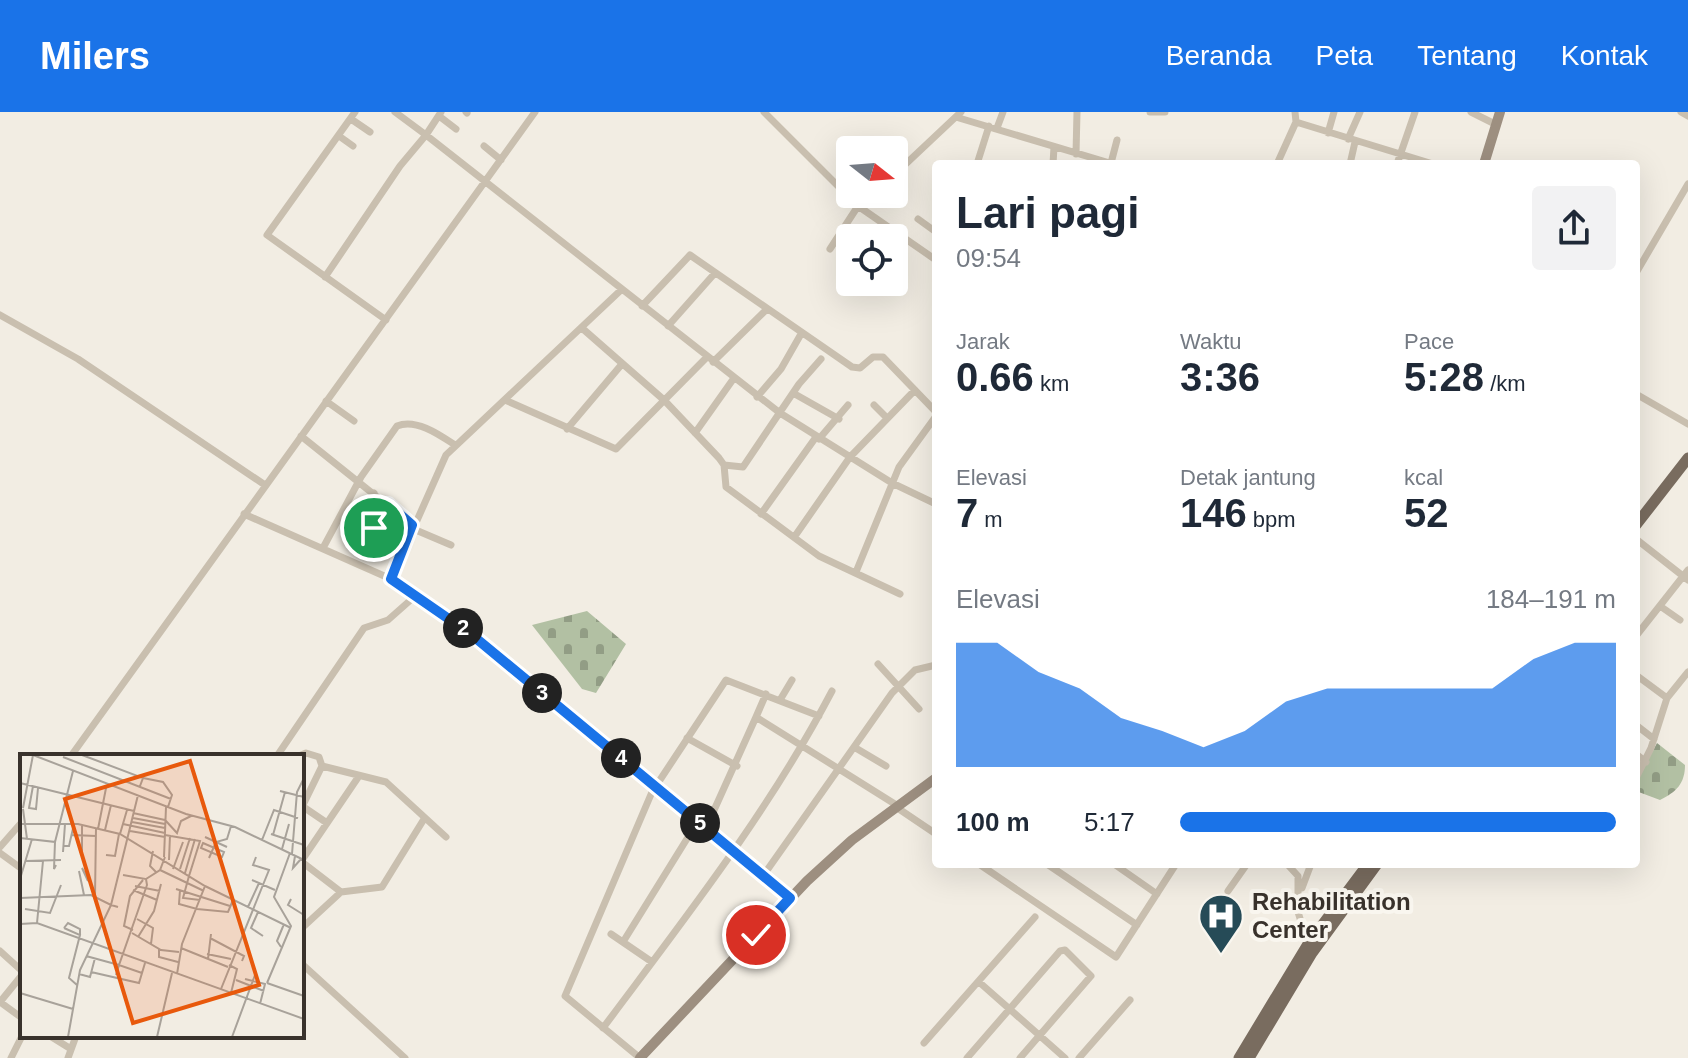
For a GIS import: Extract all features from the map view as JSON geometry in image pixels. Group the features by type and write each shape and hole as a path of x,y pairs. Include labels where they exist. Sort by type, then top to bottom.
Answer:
{"main road":[{"path":"1640,530 1688,458"},
{"path":"1640,521 1688,469"},
{"path":"1239,1058 1308,944 1365,868"},
{"path":"1249,1058 1312,953 1374,868"}],"street":[{"path":"395,112 757,397 817,438 892,483 932,502"},
{"path":"72,754 535,112"},
{"path":"764,112 836,184"},
{"path":"979,160 1003,112"},
{"path":"1076,154 1077,112"},
{"path":"1150,112 1165,112"},
{"path":"1279,160 1296,122 1295,112"},
{"path":"1328,133 1334,112"},
{"path":"1350,160 1360,112"},
{"path":"1398,160 1415,112"},
{"path":"1471,112 1497,125"},
{"path":"1485,160 1500,112"},
{"path":"1681,112 1688,116"},
{"path":"325,277 400,166 440,114 456,129"},
{"path":"370,132 353,115 267,234 386,320"},
{"path":"908,162 960,115 1098,160"},
{"path":"1296,122 1421,160"},
{"path":"339,136 353,146"},
{"path":"1113,160 1117,140"},
{"path":"484,146 501,160"},
{"path":"1053,160 1054,147"},
{"path":"1640,266 1688,184"},
{"path":"830,249 857,208"},
{"path":"861,208 932,257"},
{"path":"918,219 932,229"},
{"path":"642,306 688,255 855,368 873,357 881,356 932,409"},
{"path":"668,326 715,273"},
{"path":"391,579 440,465 455,445 583,329 621,290"},
{"path":"505,400 616,449 664,400 766,310"},
{"path":"0,315 78,359 265,485"},
{"path":"583,329 664,400 724,465 726,487 819,556 900,594"},
{"path":"757,397 781,369 801,334"},
{"path":"724,465 743,467 793,393 821,359"},
{"path":"567,429 622,364"},
{"path":"695,433 734,378"},
{"path":"795,536 850,457 915,390"},
{"path":"793,393 839,419"},
{"path":"1640,396 1688,424"},
{"path":"326,401 354,421"},
{"path":"761,514 817,438 839,419 848,405"},
{"path":"874,405 886,417"},
{"path":"856,572 906,453 932,419"},
{"path":"323,548 359,480 401,424 423,428 455,445"},
{"path":"301,436 359,480 412,527 451,545"},
{"path":"360,516 374,493"},
{"path":"374,528 388,504"},
{"path":"244,514 391,579 472,635 790,898"},
{"path":"1640,539 1686,576 1640,630"},
{"path":"278,754 364,628 388,620 414,597"},
{"path":"1660,606 1680,620"},
{"path":"878,664 919,709"},
{"path":"763,876 897,687 915,670 932,666"},
{"path":"1640,772 1667,698 1688,672"},
{"path":"1640,678 1667,698"},
{"path":"819,716 726,680 655,787 565,996 640,1058 790,898 852,840 932,784"},
{"path":"780,700 792,680"},
{"path":"603,1028 735,853 803,746 832,691"},
{"path":"706,828 737,766 766,694"},
{"path":"756,717 932,831"},
{"path":"1640,728 1654,739"},
{"path":"687,738 737,766"},
{"path":"854,747 886,766"},
{"path":"304,754 319,757 322,766 304,802"},
{"path":"1640,757 1646,762"},
{"path":"322,766 391,786 446,837"},
{"path":"304,858 359,776"},
{"path":"304,807 327,823"},
{"path":"304,926 341,892 382,887 424,819"},
{"path":"623,942 698,821"},
{"path":"20,825 0,850 20,867"},
{"path":"304,863 341,892"},
{"path":"985,868 1116,957 1173,868"},
{"path":"1053,868 1137,925"},
{"path":"1120,868 1157,894"},
{"path":"1228,891 1244,868"},
{"path":"1291,868 1298,876 1299,917 1308,944"},
{"path":"1298,898 1309,868"},
{"path":"924,1043 1035,917"},
{"path":"611,934 635,955 652,962"},
{"path":"967,1058 1060,951 1065,950 1091,976 1020,1058"},
{"path":"0,951 20,971"},
{"path":"304,966 405,1058"},
{"path":"20,976 0,1002 20,1017"},
{"path":"979,982 1065,1058"},
{"path":"1079,1058 1130,1000"},
{"path":"11,1058 21,1038"},
{"path":"53,1038 71,1049"},
{"path":"68,1058 75,1038"}],"green space":[{"path":"587,611 626,644 596,693 582,689 532,625"},
{"path":"1657,743 1685,765 1678,787 1660,800 1640,792 1640,775"}],"place":[{"name":"Rehabilitation Center","path":"1221,955"}],"route":[{"path":"374,528 388,504 412,525 391,579 472,635 790,898 756,935"}]}
